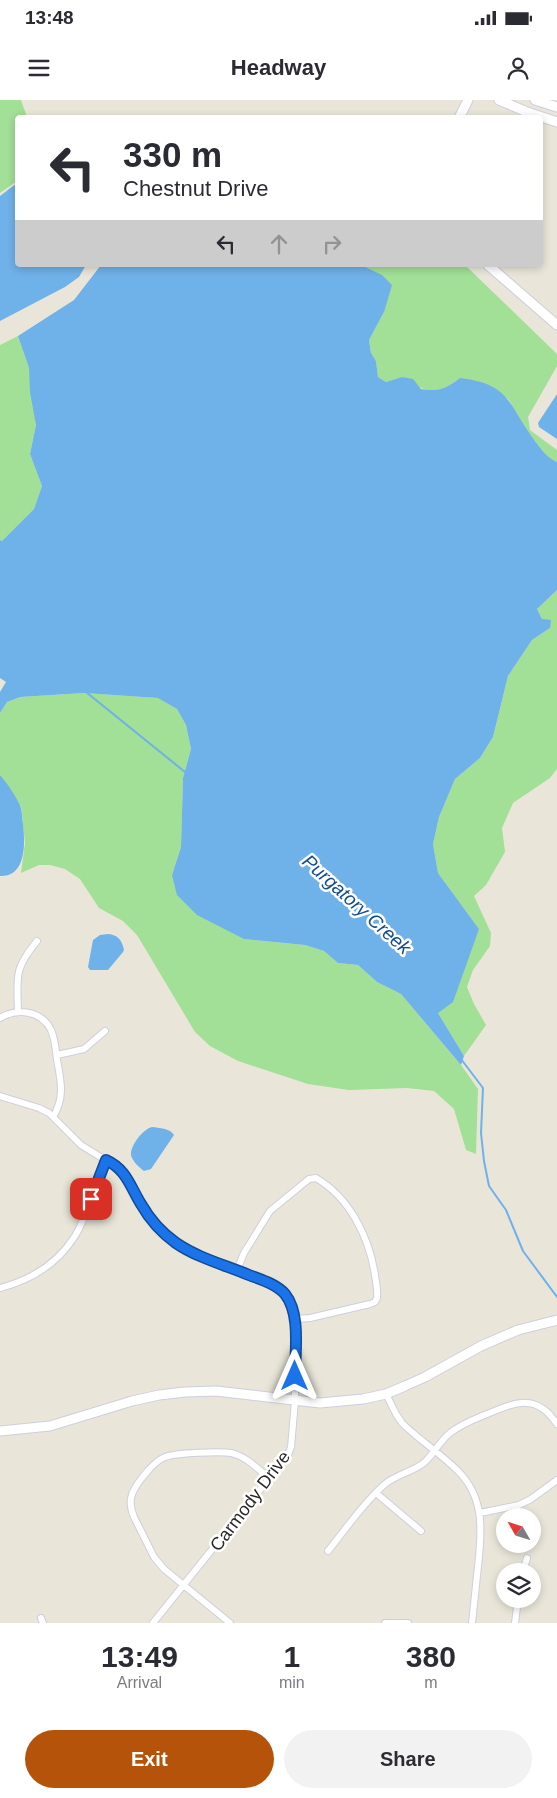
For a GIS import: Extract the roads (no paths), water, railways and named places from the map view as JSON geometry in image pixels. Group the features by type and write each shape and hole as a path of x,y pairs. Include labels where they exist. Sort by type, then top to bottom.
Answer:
{"street":[{"path":"460,115 468,100"},
{"path":"499,100 536,115"},
{"path":"535,100 557,107"},
{"path":"543,117 557,122"},
{"path":"490,267 557,325"},
{"path":"18,1011 16,990 19,968 24,957 37,941"},
{"path":"0,1018 18,1011 28,1012 44,1021 51,1029 57,1055 62,1094 57,1110 52,1117"},
{"path":"57,1055 84,1049 104,1031"},
{"name":"Carmody Drive","path":"0,1096 39,1108 52,1117 71,1137 120,1169 128,1178 140,1203 161,1230 176,1242 203,1257 277,1287 291,1302 296,1319 295,1401 291,1447 285,1460 153,1623"},
{"path":"0,1288 22,1281 38,1273 65,1250 76,1236 84,1219 106,1160"},
{"path":"238,1270 244,1253 270,1210 309,1179 316,1178 320,1180 336,1194 351,1212 365,1236 372,1257 378,1298 370,1304 310,1318 296,1319"},
{"path":"0,1431 50,1426 132,1401 176,1393 216,1391 248,1393 320,1403 341,1402 386,1394 425,1377 480,1346 518,1330 554,1320"},
{"path":"386,1394 402,1423 458,1470 474,1493 480,1513 482,1538 472,1623"},
{"path":"328,1552 376,1493 395,1477 424,1462 450,1433 460,1426 518,1402 526,1402 540,1407 557,1424"},
{"path":"230,1623 158,1563 131,1509 133,1493 152,1466 159,1460 171,1455 228,1452 243,1458 270,1479"},
{"path":"480,1513 519,1505 531,1499 557,1480"},
{"path":"376,1493 421,1531"},
{"path":"525,1563 527,1558"},
{"path":"515,1623 517,1608"},
{"path":"385,1623 408,1623"}],"water":[{"path":"15,185 15,267 85,267 79,277 65,287 0,321 0,196"},
{"path":"99,267 365,267 382,275 392,285 384,312 369,340 371,353 376,361 378,377 386,382 402,377 413,379 421,389 427,390 442,389 460,378 489,385 506,398 540,448 547,456 557,462 557,590 537,609 542,619 551,620 550,628 532,640 508,676 493,737 480,758 455,779 439,817 433,844 438,873 479,929 453,1002 438,1013 464,1056 461,1065 401,994 377,982 358,965 338,963 324,951 305,945 244,939 197,915 177,895 172,875 181,847 183,778 191,749 186,725 177,709 158,698 84,693 20,697 7,702 0,713 0,692 6,682 0,678 0,540 2,541 34,509 42,486 30,454 36,425 30,392 29,368 18,336 74,300"},
{"path":"557,394 557,439 539,427 538,423"},
{"path":"0,775 20,805 24,849 20,865 15,871 9,875 0,876"},
{"path":"108,934 121,941 123,952 108,970 90,970 88,967 93,940 100,935"},
{"path":"152,1127 167,1130 174,1135 151,1169 144,1171 133,1160 131,1151 141,1134"}],"waterway":[{"name":"Purgatory Creek","path":"86,692 185,772"},
{"name":"Purgatory Creek","path":"461,1059 483,1088 481,1133 489,1186 506,1210 523,1251 557,1297"}]}
